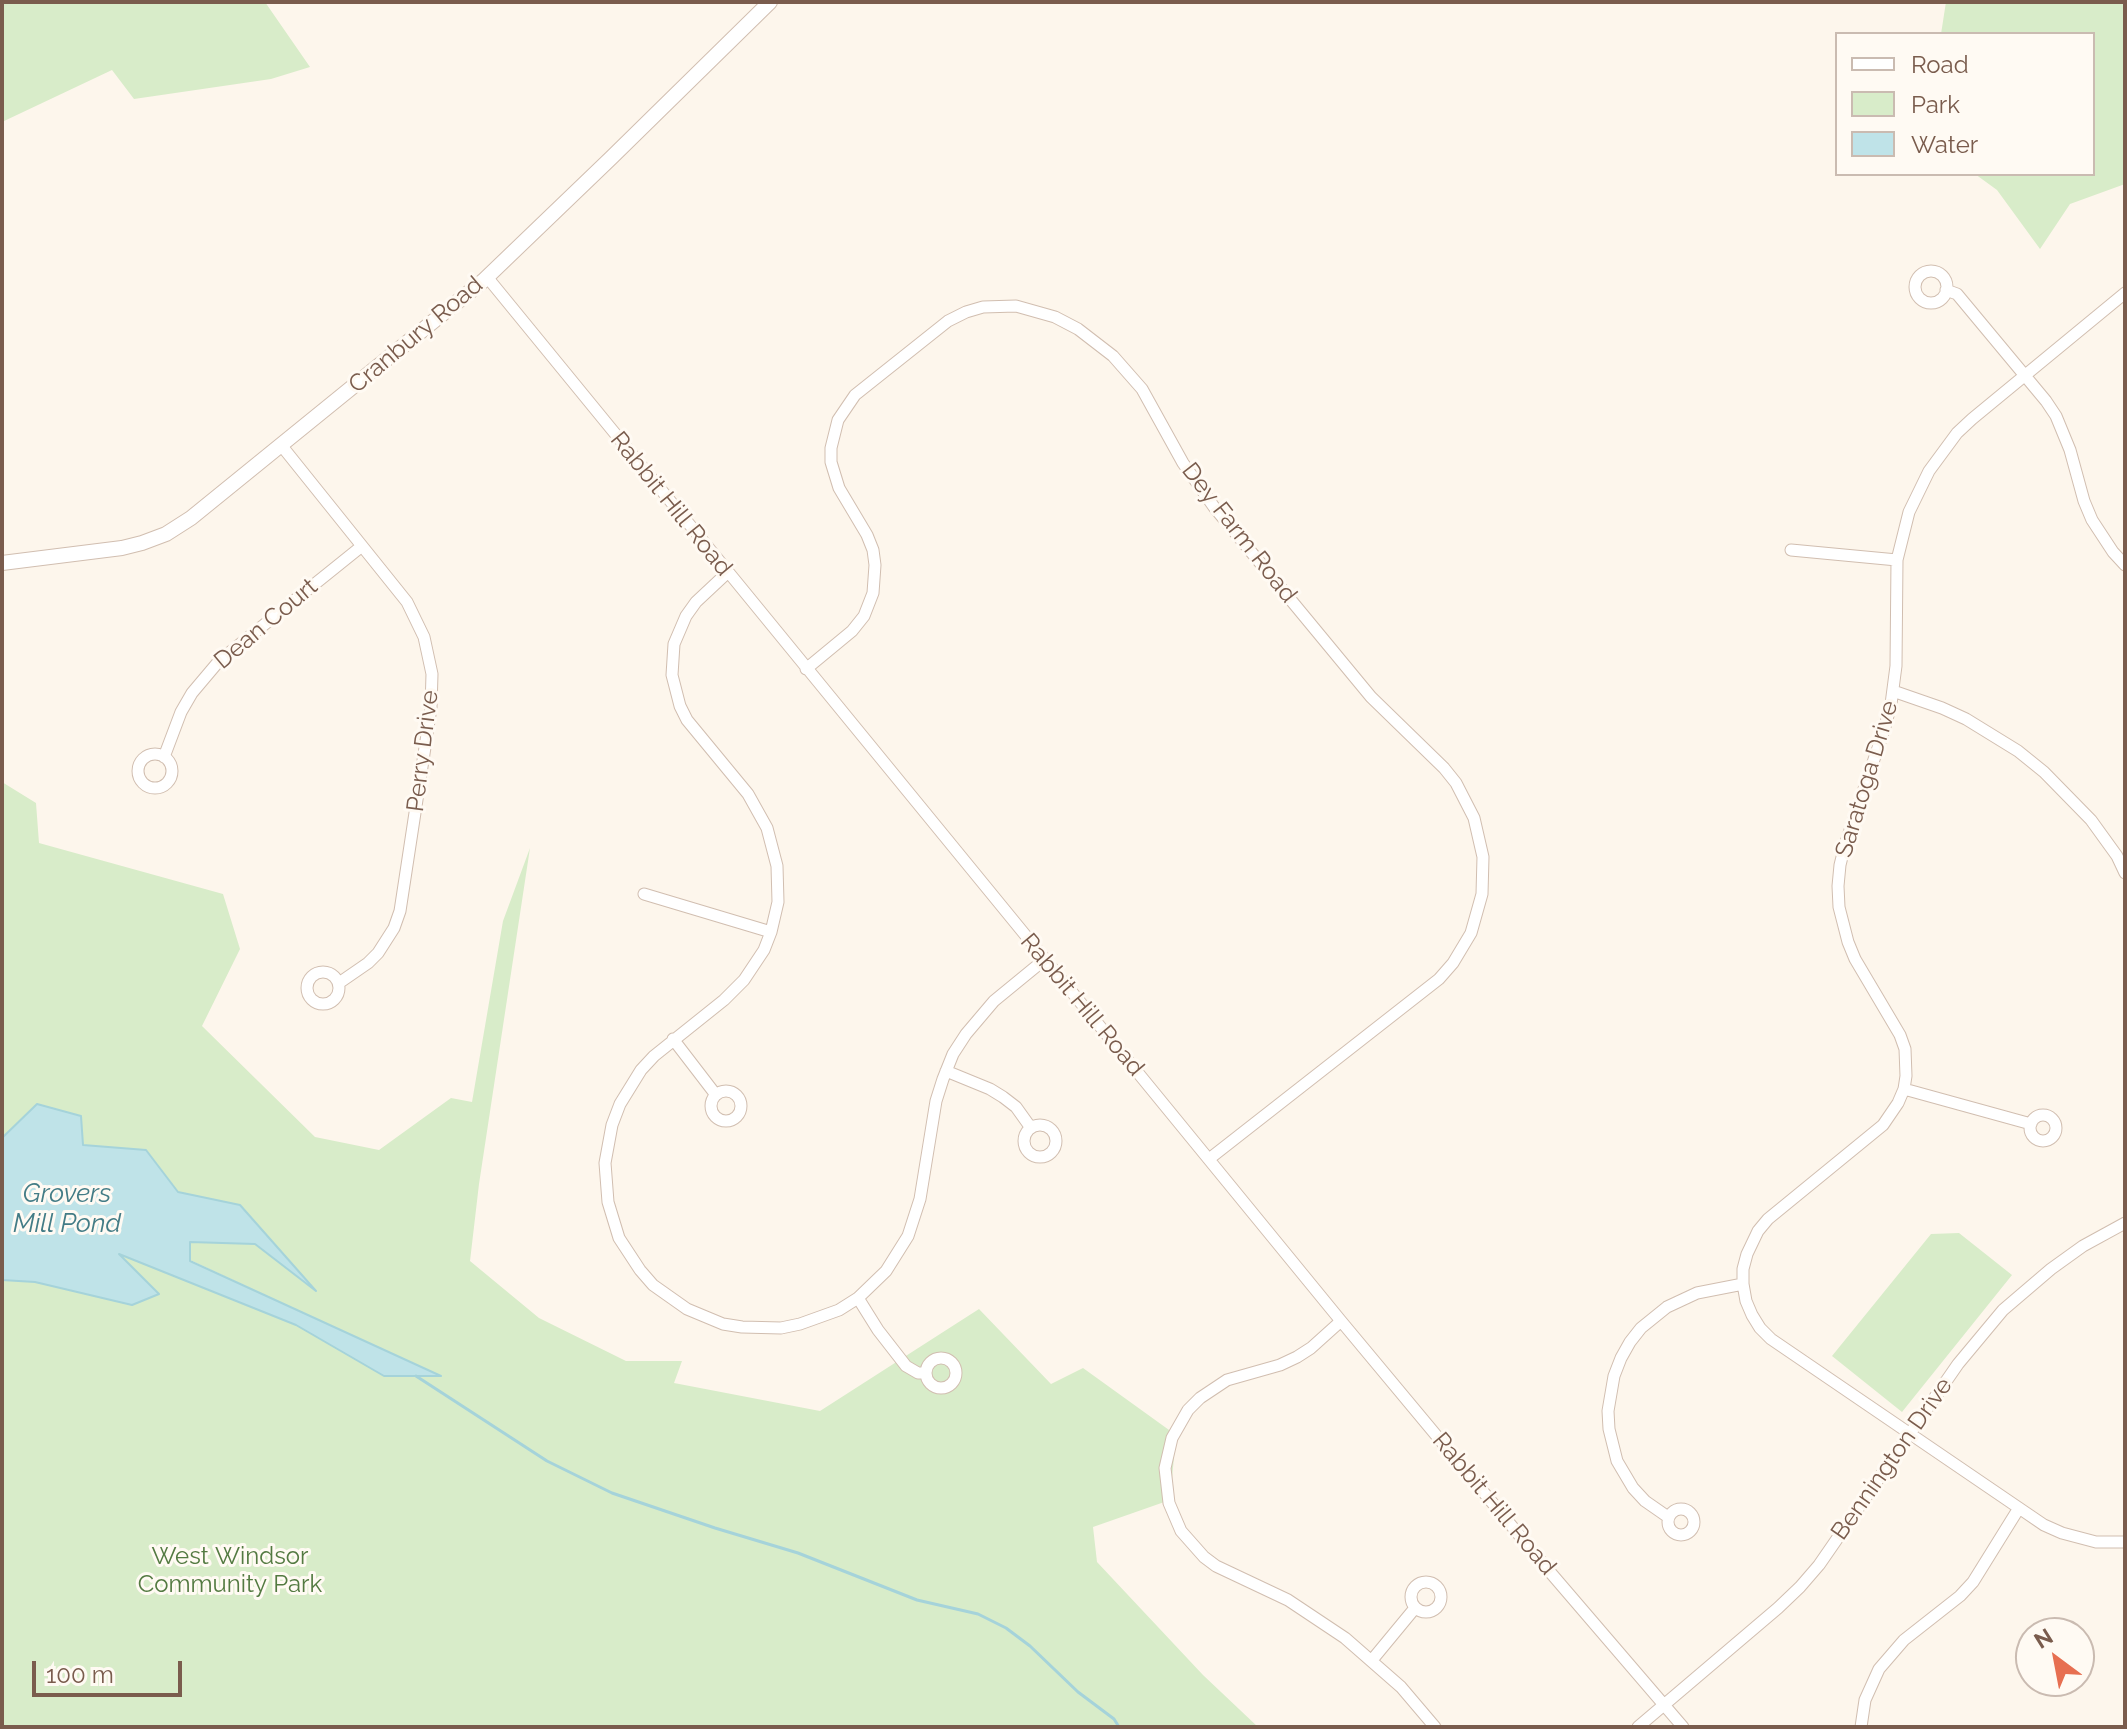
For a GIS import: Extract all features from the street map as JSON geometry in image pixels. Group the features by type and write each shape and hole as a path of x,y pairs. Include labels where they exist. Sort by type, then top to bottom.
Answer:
{"street":[{"name":"Cranbury Road","path":"2,563 122,548 166,534 191,518 487,277 770,2"},
{"name":"Rabbit Hill Road","path":"487,277 1341,1321 1683,1727"},
{"path":"1946,290 1957,294 2056,416 2092,520 2125,565"},
{"name":"Saratoga Drive","path":"1743,1284 1747,1254 1758,1231 1768,1219 1883,1125 1904,1089 1905,1049 1848,942 1839,907 1838,886 1845,845 1885,727 1893,691 1897,560 1908,515 1935,461 1972,419 2125,293"},
{"name":"Dey Farm Road","path":"806,669 852,631 864,616 873,593 873,550 839,488 831,462 833,434 838,420 855,395 941,326 966,312 983,307 1016,306 1055,317 1078,329 1113,356 1142,389 1183,463 1214,507 1371,697 1456,783 1474,818 1483,857 1482,894 1471,933 1439,979 1209,1159"},
{"name":"Perry Drive","path":"281,445 407,602 430,657 432,693 400,911 394,928 378,953 339,983"},
{"name":"Dean Court","path":"164,757 181,712 212,669 362,546"},
{"path":"1791,550 1897,560"},
{"path":"727,573 696,602 686,616 674,644 672,675 677,698 687,720 748,794 767,828 774,852 778,902 771,932 756,964 724,1000 654,1056 629,1086 612,1125 607,1144 605,1183 608,1202 629,1255 653,1285 670,1299 704,1317 742,1327 781,1328 800,1324 839,1310 858,1298 886,1271 911,1227 920,1199 936,1101 953,1054 994,1001 1044,960"},
{"path":"1893,691 1966,719 2018,751 2069,795 2123,864"},
{"path":"644,894 771,932"},
{"path":"673,1039 716,1095"},
{"path":"946,1071 1003,1097 1016,1107 1031,1128"},
{"path":"1904,1089 2031,1124"},
{"name":"Bennington Drive","path":"1638,1727 1800,1587 1819,1565 1958,1364 2003,1310 2083,1246 2125,1223"},
{"path":"1668,1517 1633,1488 1617,1461 1608,1411 1614,1376 1630,1342 1641,1328 1667,1307 1697,1293 1743,1284 1752,1315 1771,1339 2044,1525 2096,1542 2125,1542"},
{"path":"858,1298 906,1366 918,1373 925,1373"},
{"path":"1341,1321 1297,1357 1227,1380 1188,1410 1172,1438 1165,1468 1169,1503 1181,1531 1204,1557 1317,1618 1372,1660 1401,1687 1435,1727"},
{"path":"1861,1727 1865,1700 1879,1669 1904,1640 1973,1582 2019,1508"},
{"path":"1372,1660 1415,1608"}],"green space":[{"path":"2,2 265,2 310,67 271,79 134,99 112,70 2,122"},
{"path":"1946,2 2125,2 2125,184 2070,204 2040,249 1997,190 1978,176 2095,176 2095,32 1941,32"},
{"name":"West Windsor Community Park","path":"2,782 36,803 39,843 223,894 240,949 202,1026 315,1137 379,1150 451,1098 472,1102 503,921 530,848 470,1261 539,1318 626,1361 682,1361 674,1383 820,1411 979,1309 1051,1384 1083,1368 1176,1435 1170,1500 1093,1527 1097,1562 1203,1675 1258,1727 2,1727 2,1280 35,1282 131,1305 159,1294 116,1253 296,1325 384,1376 439,1376 190,1260 189,1242 255,1244 312,1287 240,1206 178,1192 146,1150 83,1145 37,1104 2,1138"},
{"path":"1959,1233 2012,1275 1902,1412 1832,1356 1931,1234"}],"water":[{"name":"Grovers Mill Pond","path":"37,1104 81,1116 83,1145 146,1150 178,1192 240,1205 316,1291 255,1244 190,1242 190,1261 441,1376 384,1376 296,1325 119,1254 159,1294 132,1305 35,1282 2,1280 2,1138"}],"waterway":[{"path":"416,1376 547,1461 612,1493 798,1553 917,1600 978,1614 1006,1628 1030,1646 1078,1692 1114,1719 1119,1727"}]}
